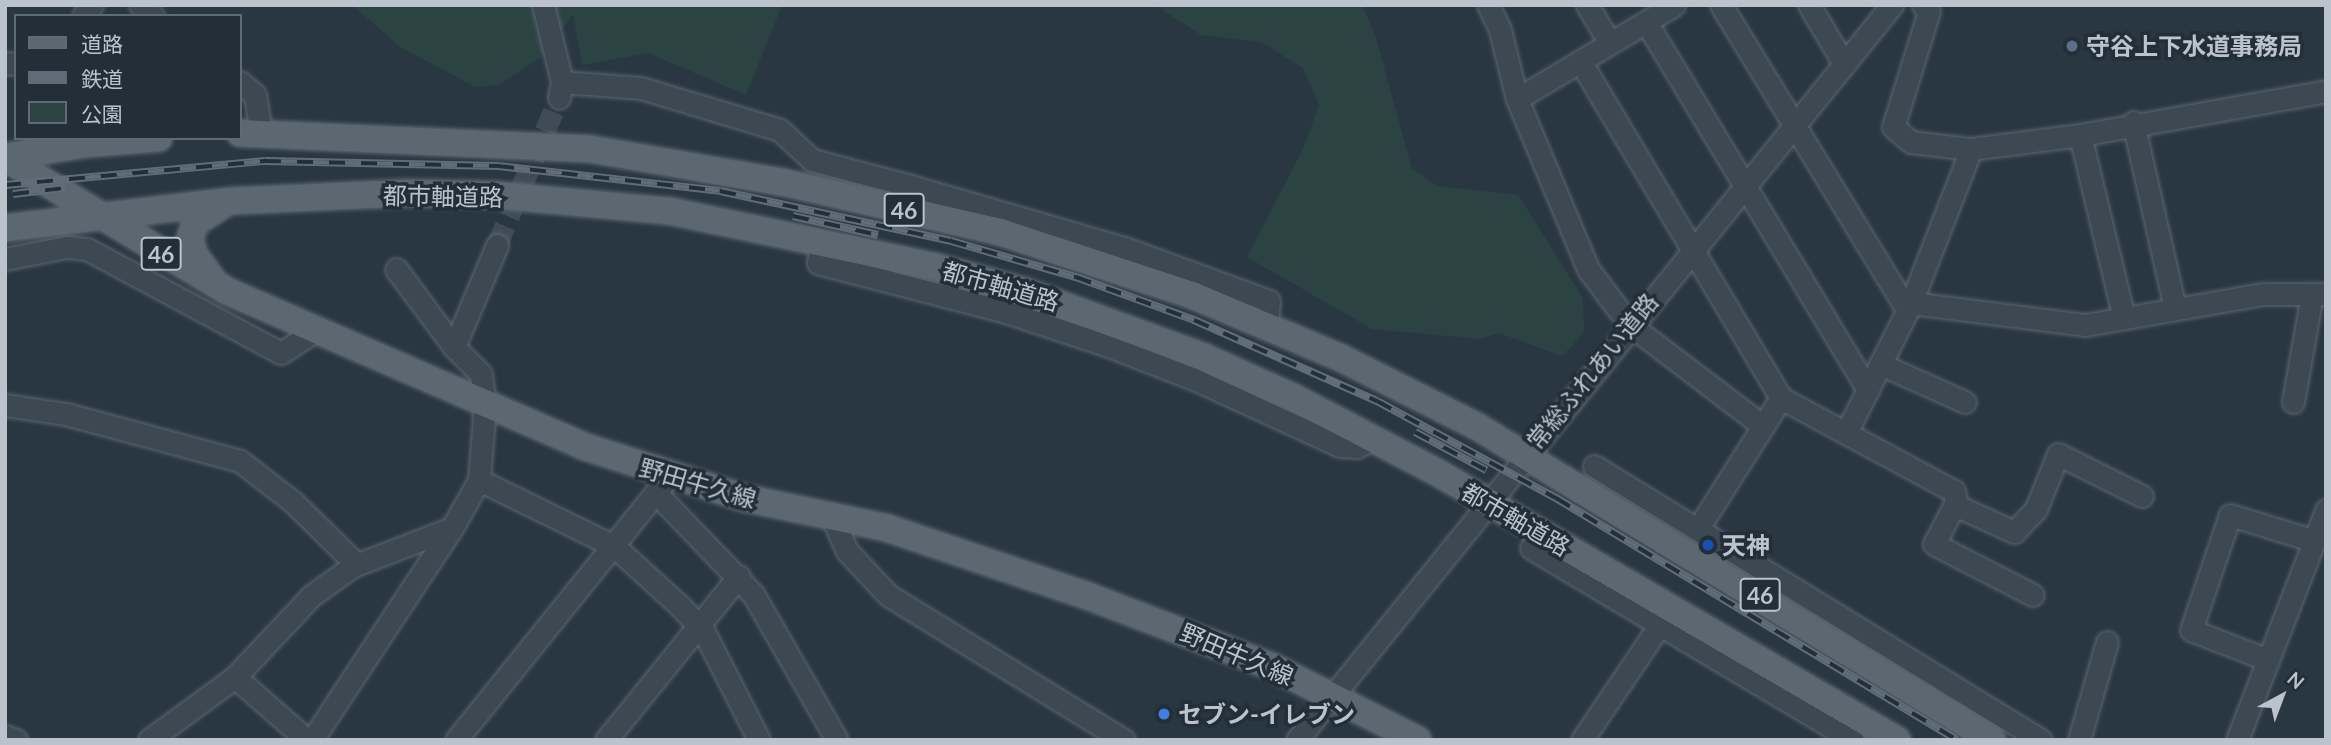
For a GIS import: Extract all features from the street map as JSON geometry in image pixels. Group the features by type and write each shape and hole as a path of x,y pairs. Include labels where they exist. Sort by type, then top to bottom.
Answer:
{"main road":[{"name":"都市軸道路","path":"250,133 590,149 782,182 907,198 1267,324 1435,403 1526,454 1649,513 1993,740"},
{"name":"46","path":"5,158 84,144 134,140"},
{"name":"野田牛久線","path":"5,158 95,216 227,291 313,332 485,404 662,485 831,515 965,553 1198,635 1332,696 1418,740"},
{"name":"都市軸道路","path":"5,228 231,201 409,193 495,195 669,211 933,266 1108,320 1280,391 1488,502 1628,596 1797,694 1897,740"},
{"path":"227,291 207,275 190,239 195,223 204,215 231,201"}],"street":[{"path":"543,5 560,90 641,88 780,130 812,160 907,198"},
{"path":"1488,5 1500,30 1517,99 1588,269 1630,325 1763,426"},
{"path":"1587,5 1610,43"},
{"path":"1517,99 1674,5"},
{"path":"1721,5 1909,306"},
{"path":"1809,5 1843,65"},
{"name":"常総ふれあい道路","path":"1297,740 1691,248 1892,5"},
{"path":"1923,5 1929,10 1893,127 1910,142 1971,149 2080,135 2133,122 2326,90"},
{"path":"1646,22 1868,390"},
{"path":"1580,61 1781,398 1847,431 1954,491 1956,502 1934,544 2033,595"},
{"path":"242,84 255,95 250,133"},
{"path":"2133,122 2175,309"},
{"path":"2080,135 2124,318"},
{"path":"1847,431 1909,306 1971,149"},
{"path":"454,347 497,245"},
{"path":"5,259 67,247 87,249 281,353 313,332"},
{"path":"234,677 310,740 452,528 479,480 485,404 481,374 454,347 396,269"},
{"path":"1909,306 2085,325 2263,294 2319,294 2293,402"},
{"path":"1880,364 1965,402"},
{"path":"1699,527 1781,398"},
{"path":"5,405 66,414 240,461 293,502 356,564"},
{"path":"1956,502 2014,532 2036,509 2058,454 2142,496"},
{"path":"1594,466 1649,513 1699,527 2041,740"},
{"path":"479,480 614,546 699,625 752,737"},
{"path":"456,740 662,485 739,576 837,740"},
{"path":"2237,740 2312,540 2326,510"},
{"path":"2266,659 2191,630 2230,514 2312,540"},
{"path":"831,515 847,551 888,595 1124,740"},
{"path":"149,740 234,677 311,596 356,564 452,528"},
{"path":"1531,548 1628,596 1659,626 1797,694 1853,740"},
{"path":"607,740 739,576"},
{"path":"1582,740 1659,626"},
{"path":"2079,740 2107,642"},
{"path":"5,736 16,740"}],"green space":[{"path":"352,5 782,5 746,95 648,53 582,65 573,14 544,55 500,84 475,87 399,46"},
{"path":"1155,5 1362,5 1376,38 1412,169 1438,186 1518,195 1583,298 1584,333 1562,356 1499,333 1480,339 1372,329 1247,257 1304,147 1319,105 1303,68 1261,42 1201,35"}],"tunnel":[{"path":"497,245 559,98"}],"railway":[{"path":"5,185 265,161 498,166 720,191 951,241 1076,277 1194,320 1377,401 1556,498 1957,740"},
{"path":"13,194 65,188"},
{"path":"793,216 878,235"},
{"path":"1415,432 1486,470"}],"place":[{"name":"守谷上下水道事務局","path":"2072,46"},
{"name":"天神","path":"1708,545"},
{"name":"セブン-イレブン","path":"1164,714"}]}
